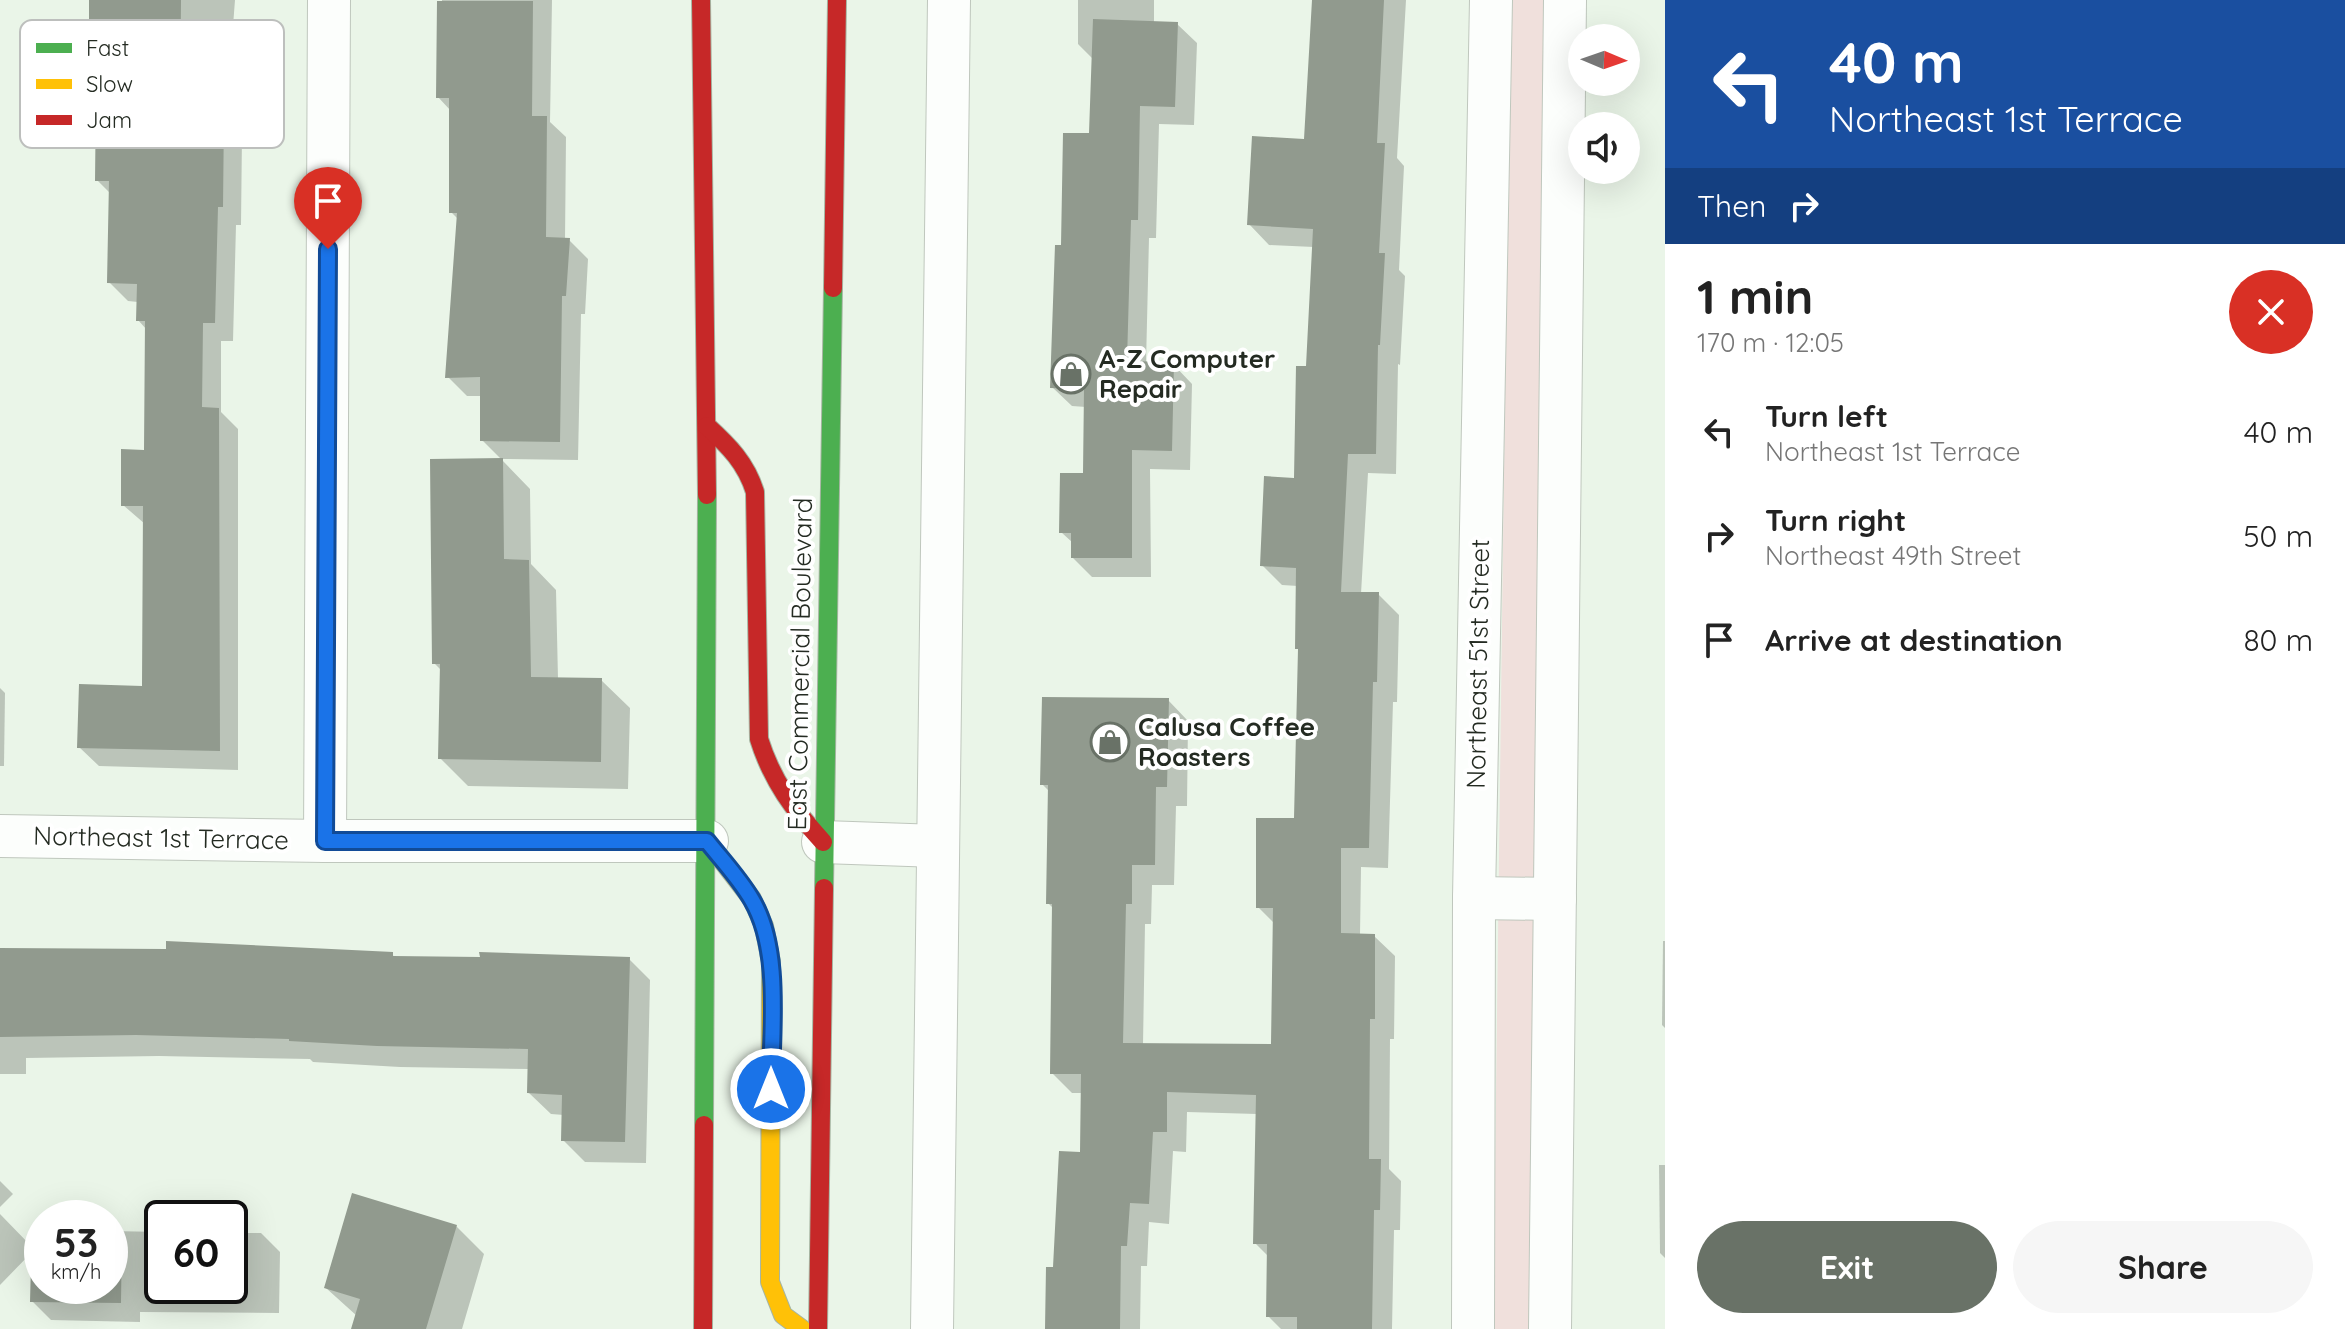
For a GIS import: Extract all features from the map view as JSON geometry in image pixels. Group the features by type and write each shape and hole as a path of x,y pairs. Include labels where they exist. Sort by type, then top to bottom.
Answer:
{"main road":[{"path":"701,0 707,426 703,1329"},
{"name":"East Commercial Boulevard","path":"818,1329 837,0"},
{"path":"707,426 737,453 749,470 755,492 759,739 766,766 784,799 823,842"},
{"path":"707,841 752,899 771,962 770,1282 783,1315 802,1329"}],"street":[{"path":"325,841 329,0"},
{"path":"932,1329 949,0"},
{"name":"Northeast 51st Street","path":"1473,1329 1474,898 1491,0"},
{"path":"1550,1329 1565,0"},
{"name":"Northeast 1st Terrace","path":"0,836 325,841 707,841"},
{"path":"823,842 938,846"},
{"path":"1474,898 1555,899"}],"shaded area":[{"path":"1510,0 1548,0 1538,1329 1493,1329"}],"building":[{"path":"89,0 181,0 181,20 89,20"},
{"path":"1312,0 1384,0 1377,143 1385,143 1379,253 1385,253 1378,345 1376,454 1348,454 1341,592 1379,592 1377,682 1373,682 1369,848 1341,848 1341,933 1375,934 1375,1019 1370,1019 1369,1159 1381,1159 1380,1210 1374,1210 1372,1329 1297,1329 1297,1317 1266,1317 1267,1244 1253,1244 1256,1095 1167,1092 1167,1132 1153,1132 1149,1204 1130,1203 1127,1246 1121,1246 1120,1329 1045,1329 1046,1267 1053,1267 1059,1151 1080,1152 1081,1074 1050,1074 1052,904 1046,904 1048,785 1040,785 1042,697 1169,698 1167,787 1156,787 1155,865 1132,865 1132,904 1126,904 1123,1043 1271,1044 1273,908 1256,908 1256,818 1294,818 1298,649 1295,649 1296,568 1260,566 1264,476 1294,478 1296,366 1306,366 1313,229 1247,225 1252,136 1304,139"},
{"path":"437,1 533,1 532,116 547,116 546,237 570,238 566,296 562,296 560,442 480,441 480,377 445,378 457,213 449,213 449,98 436,98"},
{"path":"1093,19 1178,22 1175,107 1140,106 1138,220 1131,220 1127,361 1174,362 1172,451 1132,450 1132,558 1071,558 1071,533 1059,533 1060,473 1083,473 1084,389 1050,388 1055,245 1061,245 1063,133 1089,133"},
{"path":"95,148 224,148 223,207 218,207 215,323 203,323 202,407 219,408 220,751 77,748 79,684 142,686 143,506 121,506 121,449 144,450 145,321 136,321 137,284 107,283 109,181 95,181"},
{"path":"503,458 504,559 529,560 531,677 602,678 601,762 438,759 440,664 432,664 430,459"},
{"path":"166,941 393,952 393,956 480,957 479,952 630,957 625,1142 561,1141 562,1095 527,1093 528,1049 136,1035 0,1037 0,948 166,949"},
{"path":"352,1193 457,1225 426,1329 351,1329 360,1299 324,1288"}],"traffic: fast":[{"path":"824,888 833,288"},
{"path":"704,1125 707,495"}],"traffic: slow":[{"path":"707,841 752,899 764,926 771,962 770,1282 783,1315 802,1329"}],"traffic: jam":[{"path":"701,0 707,495"},
{"path":"833,288 837,0"},
{"path":"707,426 736,456 755,492 759,739 770,768 785,794 823,842"},
{"path":"818,1329 824,888"},
{"path":"703,1329 704,1125"}],"place":[{"name":"A-Z Computer Repair","path":"1071,374"},
{"name":"Calusa Coffee Roasters","path":"1110,742"}],"route":[{"path":"328,249 325,841 707,841 752,899 764,926 771,962 771,1089"}]}
